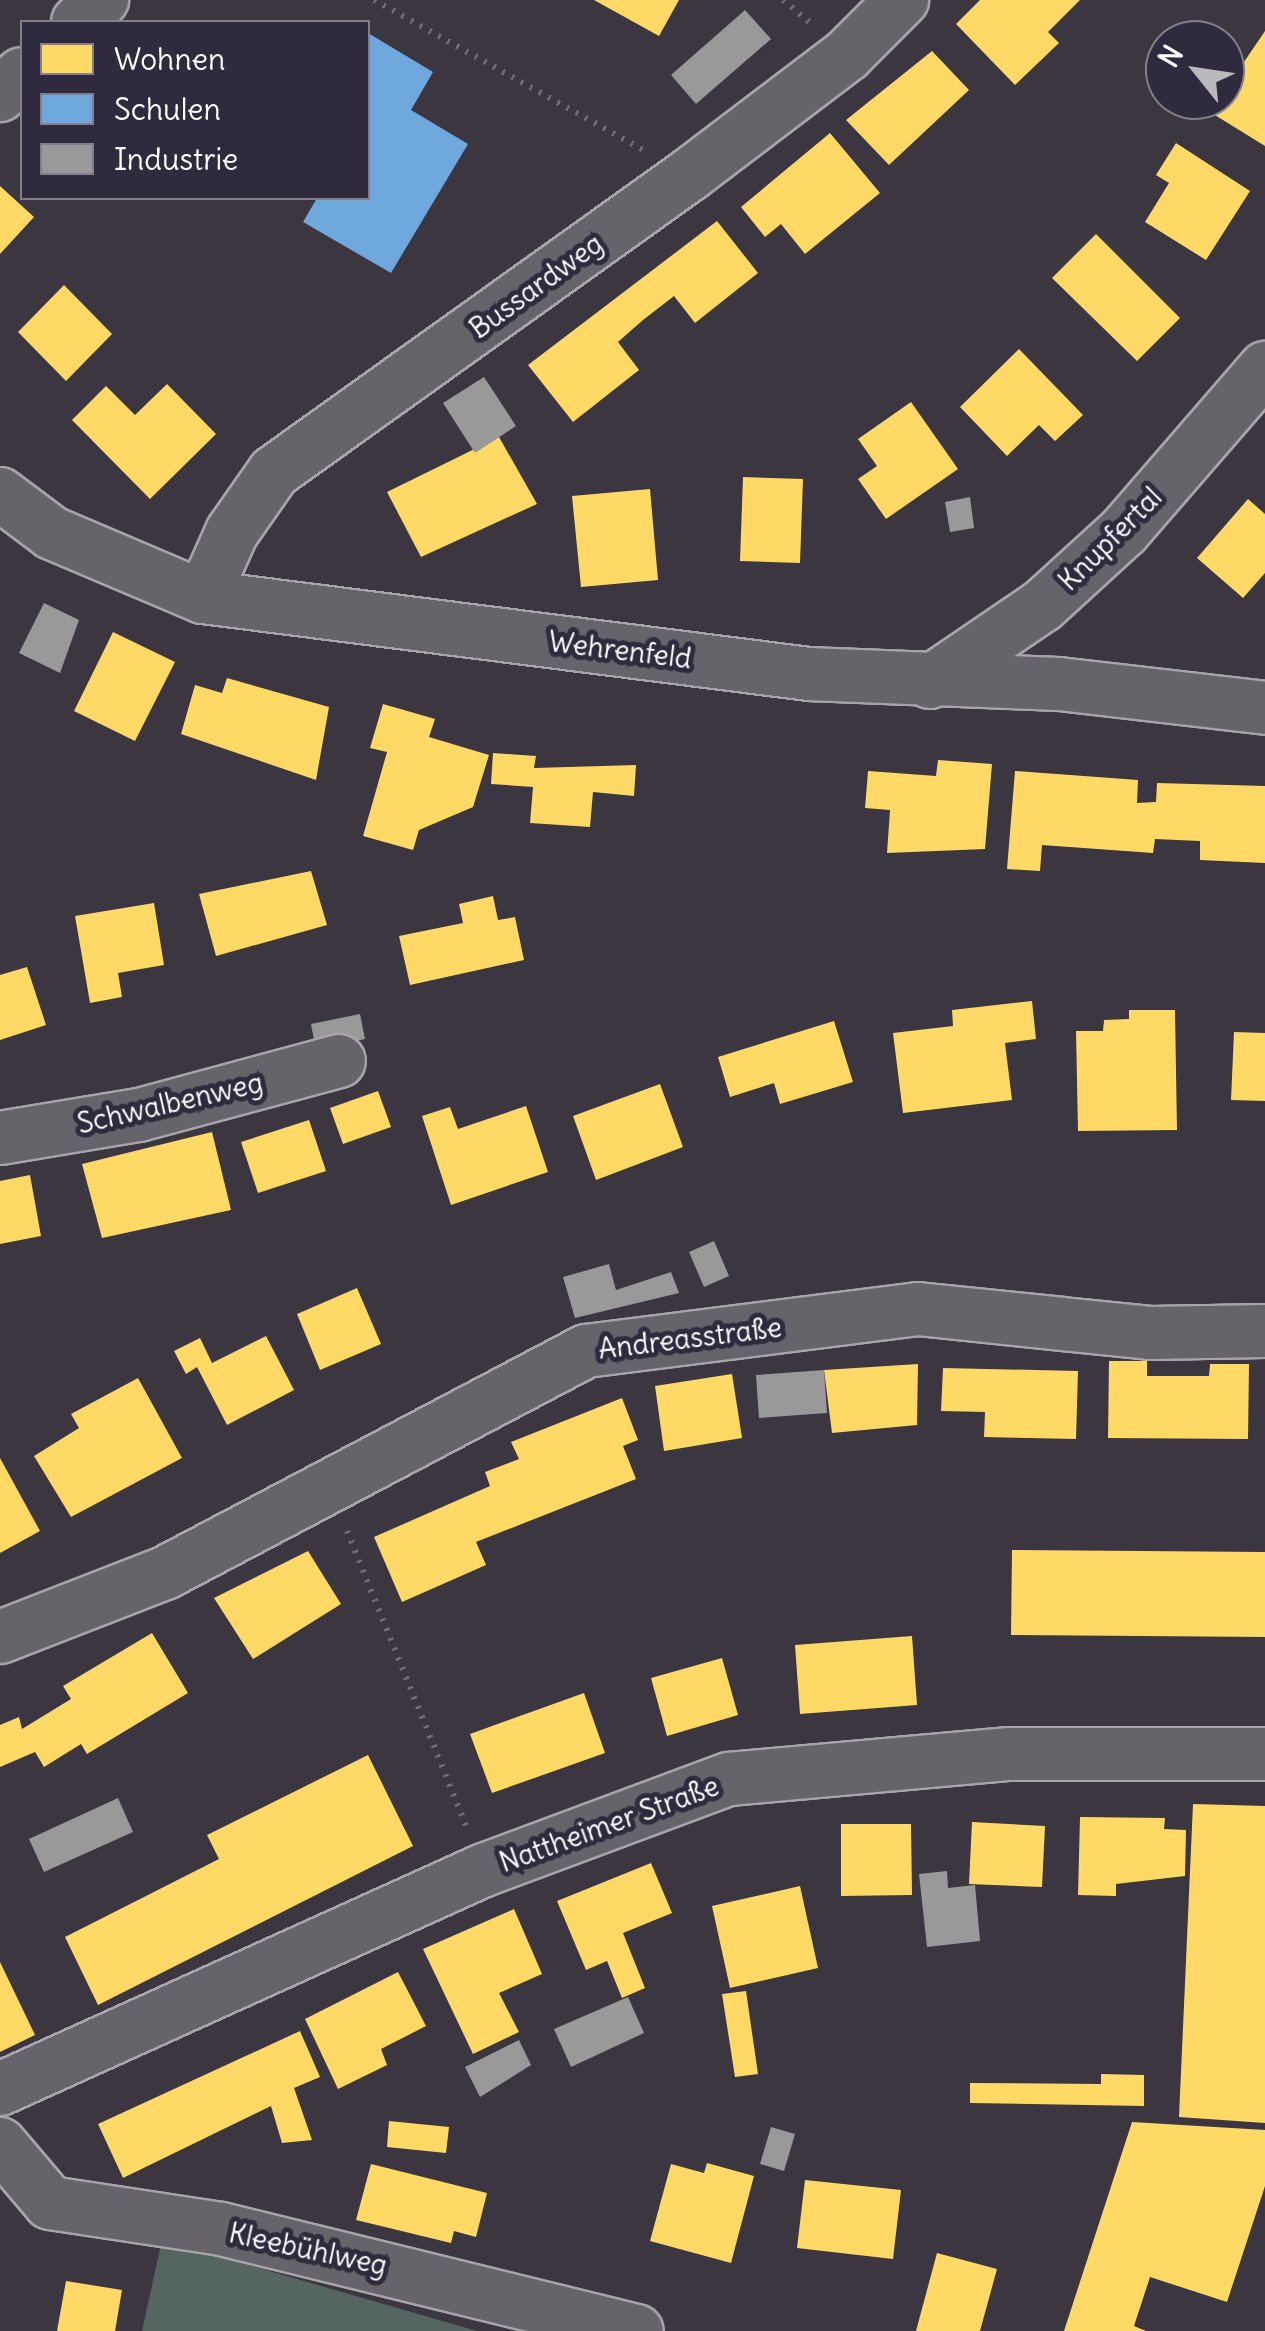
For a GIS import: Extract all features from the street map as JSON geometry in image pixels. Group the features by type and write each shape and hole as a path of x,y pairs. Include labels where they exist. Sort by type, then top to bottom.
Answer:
{"street":[{"path":"80,20 102,0"},
{"name":"Bussardweg","path":"203,597 232,532 274,472 689,175 847,55 902,0"},
{"path":"0,95 20,76"},
{"name":"Knupfertal","path":"930,682 1042,606 1124,531 1265,368"},
{"name":"Wehrenfeld","path":"0,494 52,533 203,597 930,682 1059,684 1265,708"},
{"name":"Schwalbenweg","path":"0,1138 139,1116 339,1062"},
{"name":"Andreasstraße","path":"0,1637 165,1572 586,1351 918,1309 1150,1333 1265,1331"},
{"name":"Nattheimer Straße","path":"0,2089 484,1870 729,1779 1010,1754 1265,1754"},
{"name":"Kleebühlweg","path":"0,2144 50,2203 257,2237 637,2331"}],"path":[{"path":"374,0 689,175"},
{"path":"330,1488 484,1870"}],"shaded area":[{"path":"162,2240 477,2331 142,2331"}],"building: Wohnen":[{"path":"594,0 679,0 659,36"},
{"path":"980,0 1080,0 1048,32 1059,43 1015,85 956,24"},
{"path":"1265,31 1265,146 1223,120 1245,120 1245,60"},
{"path":"932,51 969,90 889,165 846,120"},
{"path":"830,133 880,193 805,254 781,224 765,237 741,207"},
{"path":"1176,143 1250,191 1206,260 1145,222 1169,183 1156,175"},
{"path":"0,186 34,217 0,254"},
{"path":"717,221 758,273 695,323 674,296 643,320 618,342 639,370 573,422 528,365"},
{"path":"1096,234 1180,318 1137,361 1052,278"},
{"path":"64,285 112,334 66,381 18,332"},
{"path":"1019,349 1083,415 1055,441 1039,425 1007,456 960,407"},
{"path":"167,384 216,434 150,499 72,420 106,386 135,415"},
{"path":"911,402 958,469 886,519 858,479 877,466 858,439"},
{"path":"499,437 537,504 421,557 387,492"},
{"path":"743,477 803,479 800,563 740,561"},
{"path":"650,489 658,580 581,587 572,496"},
{"path":"1248,499 1265,514 1265,573 1243,598 1197,558"},
{"path":"113,632 175,662 135,741 74,711"},
{"path":"227,678 329,707 316,780 181,734 195,685 222,693"},
{"path":"383,704 435,719 429,737 489,755 473,807 419,830 413,850 363,836 387,752 370,748"},
{"path":"493,753 536,756 534,768 636,765 634,796 593,792 590,827 530,823 533,787 491,784"},
{"path":"938,760 992,764 985,849 887,853 890,810 865,808 868,771 936,776"},
{"path":"1015,771 1138,780 1137,803 1156,802 1157,783 1265,786 1265,863 1200,860 1200,841 1155,839 1153,853 1042,845 1040,871 1007,869"},
{"path":"311,871 327,925 216,956 199,894"},
{"path":"493,896 498,920 515,917 524,960 410,985 399,936 463,923 459,904"},
{"path":"154,903 164,965 118,973 122,997 90,1003 75,916"},
{"path":"27,967 46,1025 0,1040 0,975"},
{"path":"1032,1001 1036,1039 1005,1043 1012,1100 903,1113 893,1033 953,1026 952,1010"},
{"path":"1129,1010 1175,1010 1177,1130 1078,1131 1076,1031 1103,1031 1104,1020 1129,1019"},
{"path":"834,1021 853,1082 780,1104 774,1083 730,1097 718,1057"},
{"path":"1234,1032 1265,1033 1265,1101 1231,1100"},
{"path":"660,1084 683,1147 596,1180 573,1116"},
{"path":"378,1091 391,1127 343,1144 330,1108"},
{"path":"526,1106 548,1172 451,1205 422,1116 450,1107 458,1129"},
{"path":"309,1120 326,1171 258,1193 241,1142"},
{"path":"212,1132 231,1210 102,1238 82,1164"},
{"path":"30,1175 41,1236 0,1244 0,1181"},
{"path":"357,1288 381,1344 320,1370 297,1314"},
{"path":"266,1336 294,1390 227,1425 197,1367 186,1374 174,1351 200,1338 212,1363"},
{"path":"1109,1361 1147,1361 1147,1376 1209,1376 1210,1364 1249,1364 1248,1439 1108,1438"},
{"path":"918,1364 917,1425 832,1433 824,1370"},
{"path":"943,1368 1078,1371 1076,1439 984,1437 985,1412 941,1411"},
{"path":"732,1374 742,1438 664,1451 655,1386"},
{"path":"138,1378 182,1458 71,1517 34,1456 79,1428 71,1414"},
{"path":"622,1398 638,1440 623,1446 636,1479 476,1542 486,1565 402,1602 374,1537 490,1486 485,1472 519,1459 511,1442"},
{"path":"0,1458 40,1531 0,1553"},
{"path":"1012,1550 1265,1552 1265,1637 1011,1635"},
{"path":"308,1551 341,1604 253,1659 214,1598"},
{"path":"152,1633 188,1693 87,1754 81,1744 44,1767 35,1752 0,1767 0,1725 19,1717 22,1729 71,1699 63,1686"},
{"path":"912,1636 917,1705 800,1714 795,1645"},
{"path":"722,1658 738,1715 667,1736 651,1678"},
{"path":"584,1693 605,1753 492,1793 470,1734"},
{"path":"368,1755 413,1846 98,2005 65,1937 219,1859 207,1835"},
{"path":"1193,1804 1265,1806 1265,2123 1179,2117"},
{"path":"1080,1817 1165,1818 1164,1829 1186,1830 1185,1876 1116,1884 1116,1896 1078,1895"},
{"path":"972,1822 1045,1826 1042,1887 969,1884"},
{"path":"841,1824 911,1824 912,1895 841,1896"},
{"path":"651,1863 672,1913 623,1933 645,1988 622,1998 607,1961 586,1970 557,1901"},
{"path":"800,1886 818,1968 730,1988 712,1906"},
{"path":"514,1909 542,1974 499,1993 519,2032 473,2054 423,1949"},
{"path":"0,1962 35,2035 0,2052"},
{"path":"398,1972 426,2026 381,2049 387,2065 338,2089 305,2019"},
{"path":"746,1991 758,2074 735,2077 722,1994"},
{"path":"300,2031 320,2077 294,2088 312,2140 282,2143 271,2106 123,2178 98,2124"},
{"path":"1101,2074 1144,2075 1144,2106 970,2103 970,2083 1101,2084"},
{"path":"389,2121 449,2127 446,2153 387,2147"},
{"path":"1132,2122 1265,2130 1265,2186 1227,2302 1150,2277 1134,2326 1146,2331 1064,2331"},
{"path":"707,2163 754,2176 731,2263 650,2241 671,2164 704,2173"},
{"path":"371,2164 487,2193 476,2237 454,2231 451,2243 356,2220"},
{"path":"805,2180 901,2190 893,2259 797,2248"},
{"path":"937,2253 997,2269 980,2331 916,2331"},
{"path":"66,2281 122,2290 115,2331 57,2331"}],"building: Schulen":[{"path":"370,34 433,72 411,110 468,144 391,273 303,222 316,200 370,200"}],"building: Industrie":[{"path":"745,10 771,39 696,104 671,75"},
{"path":"484,377 516,426 475,453 443,403"},
{"path":"970,497 974,528 950,532 945,502"},
{"path":"44,603 79,620 60,673 19,653"},
{"path":"360,1014 365,1039 316,1050 311,1024"},
{"path":"714,1241 729,1276 704,1287 689,1252"},
{"path":"609,1264 616,1290 671,1272 679,1293 575,1318 563,1277"},
{"path":"824,1370 827,1413 759,1418 756,1375"},
{"path":"118,1798 133,1832 44,1872 29,1839"},
{"path":"947,1871 948,1888 975,1885 980,1941 927,1947 919,1874"},
{"path":"628,1997 644,2033 571,2067 554,2029"},
{"path":"519,2040 531,2065 480,2097 465,2067"},
{"path":"771,2127 795,2134 784,2171 760,2164"}]}
